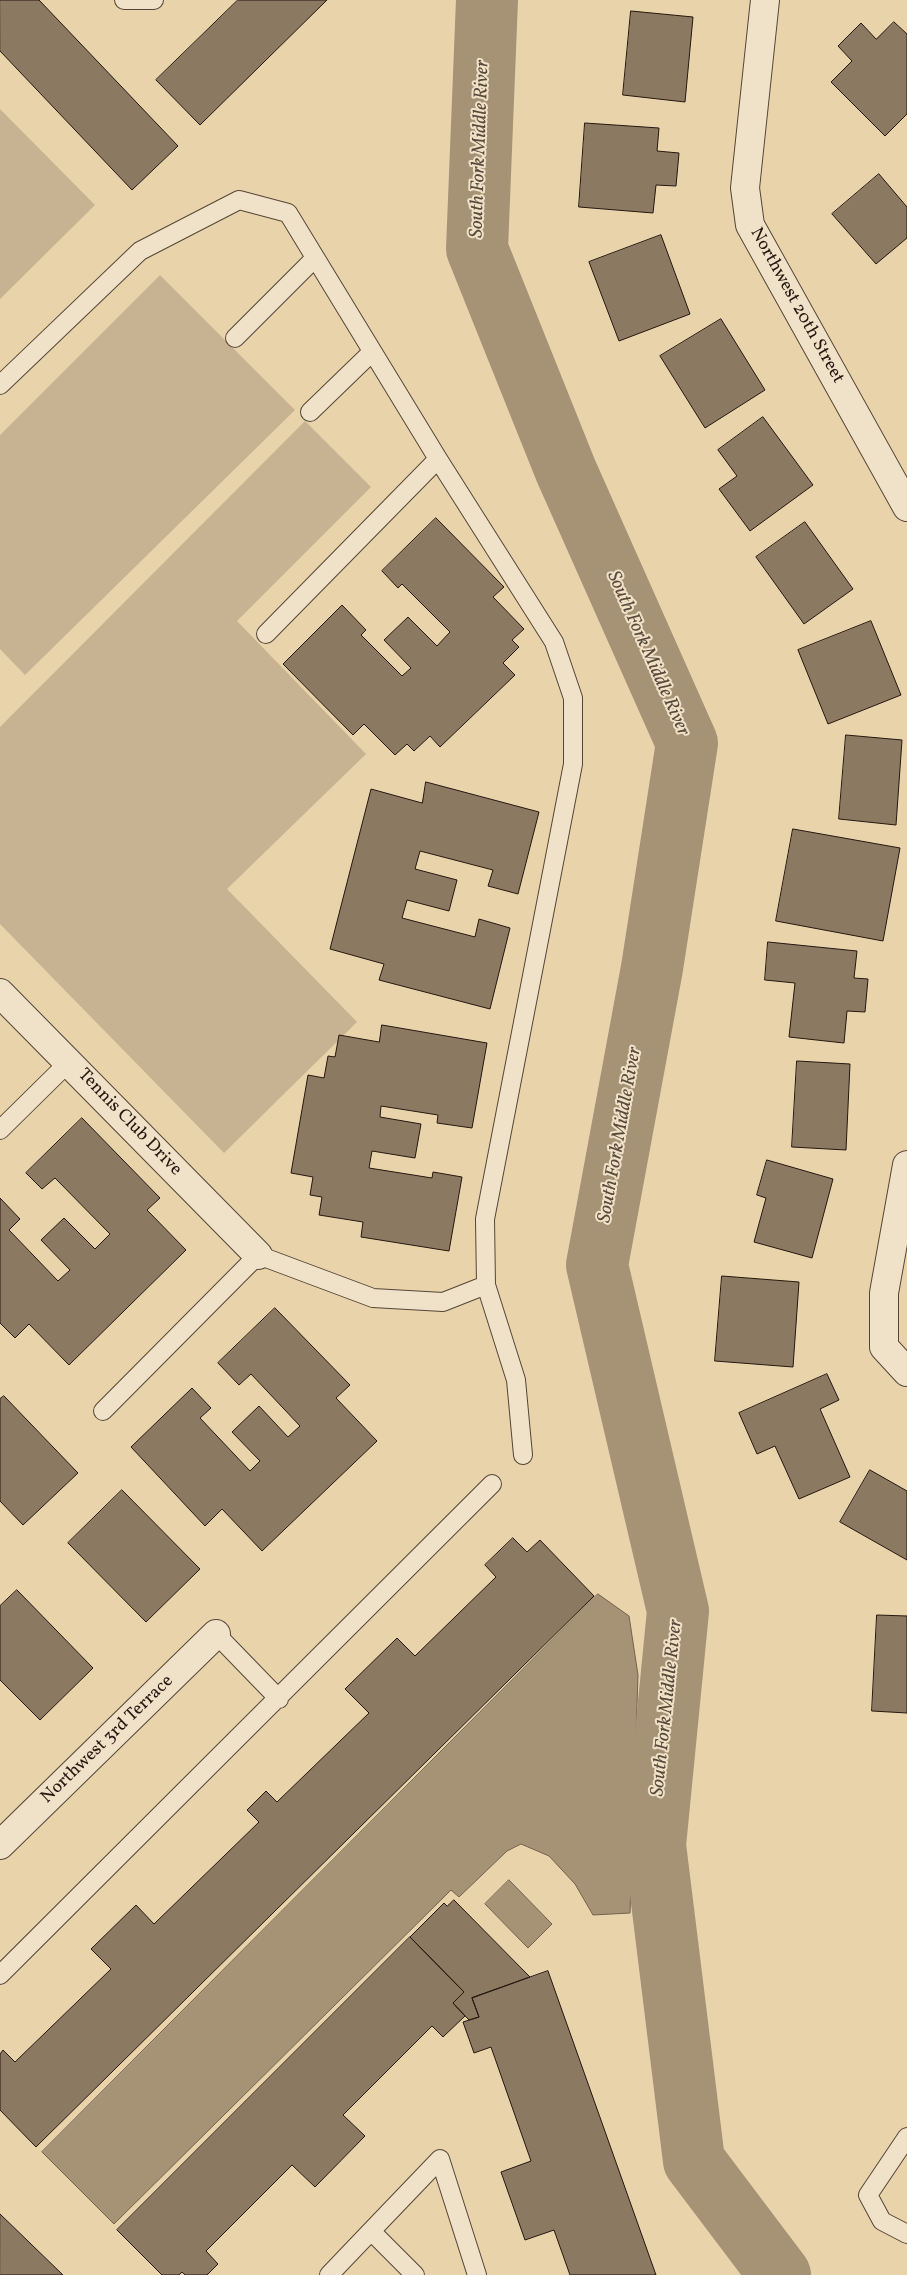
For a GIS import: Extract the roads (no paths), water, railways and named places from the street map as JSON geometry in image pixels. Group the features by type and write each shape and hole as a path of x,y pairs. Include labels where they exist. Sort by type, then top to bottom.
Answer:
{"street":[{"name":"Northwest 20th Street","path":"765,0 745,188 750,225 907,507"},
{"name":"Tennis Club Drive","path":"0,993 258,1255"},
{"path":"907,1165 884,1293 884,1347 907,1372"},
{"name":"Northwest 3rd Terrace","path":"0,1846 216,1634"}],"lane":[{"path":"124,0 154,0"},
{"path":"0,385 140,251 239,200 288,213 438,459 554,642 574,698 573,764 485,1219 486,1285 516,1380 523,1455"},
{"path":"235,338 315,258"},
{"path":"310,412 372,352"},
{"path":"266,634 438,459"},
{"path":"0,1130 69,1062"},
{"path":"102,1411 258,1255 373,1298 444,1302 486,1285"},
{"path":"0,1975 279,1699 492,1484"},
{"path":"216,1634 279,1699"},
{"path":"907,2137 868,2195 882,2221 907,2234"},
{"path":"329,2275 440,2159 477,2275"},
{"path":"371,2231 415,2275"}],"waterway":[{"name":"South Fork Middle River","path":"487,0 477,249 566,471 687,743 652,968 597,1265 678,1611 655,1845 694,2161 780,2275"}]}
